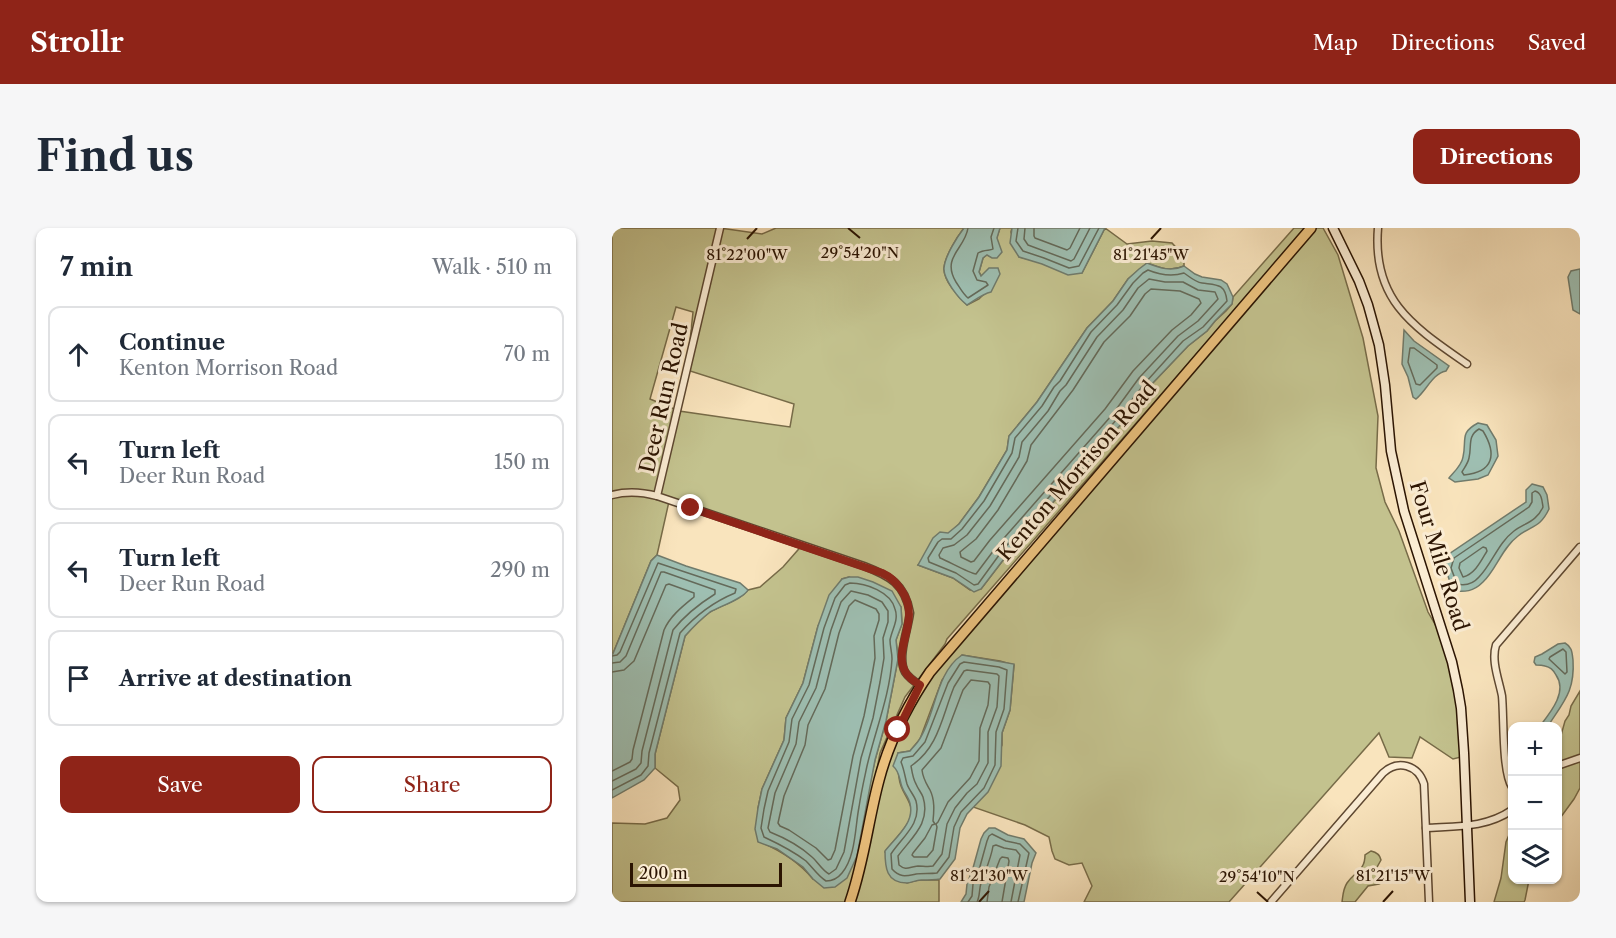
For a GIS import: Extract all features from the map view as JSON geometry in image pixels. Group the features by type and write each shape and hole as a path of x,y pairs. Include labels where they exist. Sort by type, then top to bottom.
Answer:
{"main road":[{"name":"Kenton Morrison Road","path":"850,902 863,856 879,777 889,750 920,685 959,635 1311,228"},
{"name":"Four Mile Road","path":"1333,228 1368,305 1385,385 1391,451 1403,509 1452,662 1461,708 1470,902"}],"street":[{"name":"Deer Run Road","path":"720,228 657,496 889,576 905,595 910,613 902,663 906,672 920,685"},
{"path":"1378,228 1380,267 1392,297 1424,334 1467,364"},
{"path":"612,495 637,492 657,496"},
{"path":"1508,780 1504,714 1494,657 1496,645 1580,547"},
{"path":"1562,764 1580,758"},
{"path":"1271,902 1383,773 1392,766 1407,766 1416,770 1422,779 1429,902"},
{"path":"1426,828 1467,826 1494,820 1508,812"}],"shaded area":[{"path":"612,228 720,228 762,234 776,228 964,228 949,252 944,273 956,293 967,305 985,293 979,272 983,258 992,248 1000,228 1012,228 1011,232 1019,257 1082,273 1105,228 1127,244 1152,241 1172,243 1184,256 1184,266 1170,269 1147,263 1128,279 1113,301 1087,328 1037,402 1009,436 1007,450 979,497 959,524 918,565 953,578 970,590 981,589 1007,555 1122,423 1149,387 1226,311 1232,304 1233,297 1294,228 1307,228 947,639 905,697 880,753 861,856 848,902 612,902 612,823 645,824 667,818 680,800 678,787 655,768 655,754 685,636 710,612 748,590 760,587 783,567 804,543 670,497 657,555 651,561 612,656","holes":["676,307 693,312 687,370 794,404 790,427 679,411 650,399","849,577 901,607 902,624 896,640 898,659 886,721 865,806 813,879 788,857 758,841 758,808 762,789 784,740 786,718 803,683 818,626 842,579"]},
{"path":"1314,228 1323,228 1338,255 1363,338 1378,416 1376,468 1385,502 1399,531 1428,612 1440,633 1450,663 1458,709 1461,757 1453,759 1420,737 1412,758 1389,757 1379,733 1229,902 1084,902 1092,886 1082,863 1069,865 1055,859 1049,837 1025,825 973,807 1002,745 1002,733 1010,710 1014,665 962,655 942,680 920,739 910,751 898,753 899,778 910,803 911,816 904,829 885,852 907,883 918,880 939,880 939,902 853,902 886,769 905,721 932,673"},
{"path":"1580,691 1580,755 1562,762 1562,732 1571,706"},
{"path":"1580,761 1580,788 1562,816 1562,776 1562,768"},
{"path":"1508,837 1508,884 1528,884 1524,902 1494,902 1501,878"},
{"path":"1371,851 1380,857 1381,860 1376,869 1386,869 1387,880 1368,886 1355,902 1342,902 1346,885 1361,868 1365,855"}],"water":[{"path":"964,228 1000,228 997,238 1002,252 997,258 987,255 983,258 979,272 981,276 989,268 998,268 1000,274 991,292 967,305 956,294 944,273 949,252"},
{"path":"1012,228 1105,228 1082,273 1068,275 1019,257 1010,243"},
{"path":"1147,263 1170,269 1184,266 1202,277 1221,280 1227,284 1233,297 1232,304 1149,387 1122,423 1007,555 981,589 974,592 953,578 918,565 933,538 940,532 948,533 959,524 979,497 1007,450 1009,436 1037,402 1087,328 1113,301 1128,279"},
{"path":"1580,269 1580,314 1573,310 1568,277 1571,271"},
{"path":"1404,330 1414,341 1449,366 1446,371 1433,379 1416,399 1413,397 1402,364"},
{"path":"1478,423 1487,425 1496,440 1498,456 1488,475 1478,479 1455,482 1449,478 1462,460 1466,434"},
{"path":"1532,484 1543,487 1547,495 1549,509 1542,520 1512,541 1488,577 1476,588 1469,591 1453,591 1445,567 1449,554 1526,502 1526,490"},
{"path":"657,555 740,583 748,590 710,612 685,636 655,754 655,768 644,780 612,798 612,656 651,561"},
{"path":"858,577 892,591 901,607 902,624 896,640 898,659 886,721 875,760 857,856 847,878 835,887 824,888 803,867 777,849 758,842 755,829 762,789 784,740 786,718 803,683 829,595 842,579"},
{"path":"1565,643 1572,652 1572,680 1563,702 1550,722 1543,722 1556,702 1560,688 1550,668 1536,665 1534,662 1535,657 1558,644"},
{"path":"962,655 1014,664 1010,710 1002,733 1001,766 988,792 967,814 960,828 955,859 940,879 900,882 888,873 885,851 907,824 911,811 909,799 893,766 898,753 910,751 925,730 946,672"},
{"path":"989,828 1024,839 1036,853 1024,902 961,902 966,894 981,839"}],"route":[{"path":"691,508 882,573 897,583 905,595 910,613 902,663 906,672 920,685 898,730"}]}
